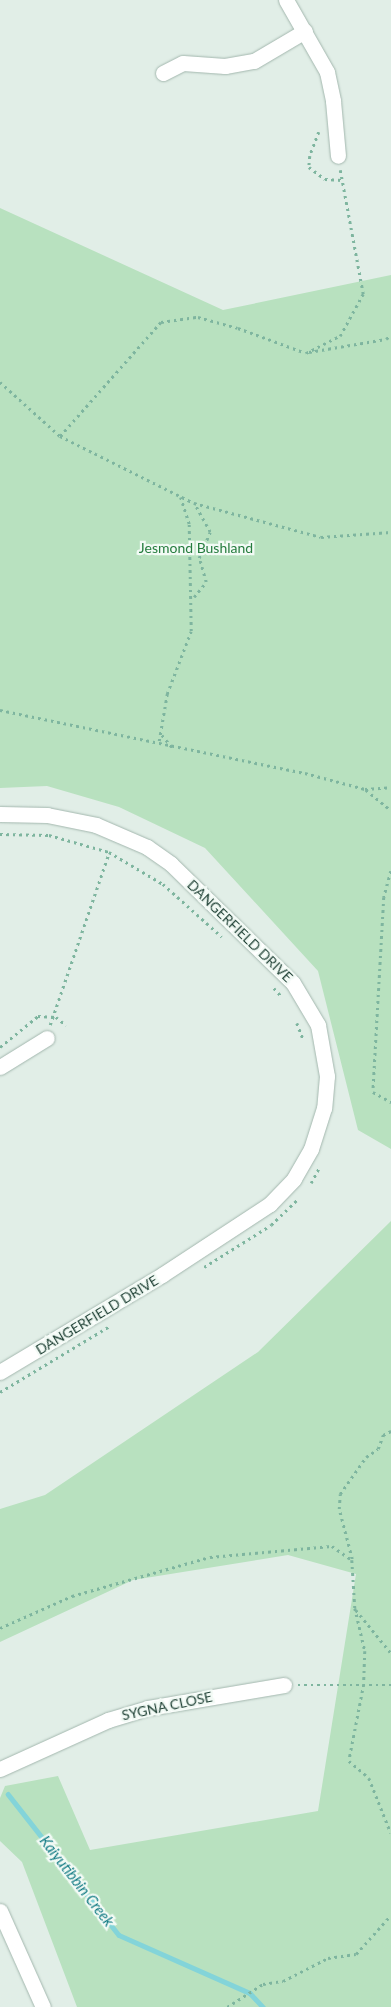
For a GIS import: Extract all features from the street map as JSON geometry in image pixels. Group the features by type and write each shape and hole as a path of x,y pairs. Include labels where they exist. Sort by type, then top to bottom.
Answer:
{"street":[{"path":"286,0 305,31 326,72 333,101 338,156"},
{"path":"163,73 183,63 226,66 254,60 305,31"},
{"name":"DANGERFIELD DRIVE","path":"0,814 46,815 96,825 147,847 172,864 294,983 318,1025 327,1076 324,1108 304,1164 270,1204 162,1276 0,1372"},
{"path":"0,1067 47,1038"},
{"name":"SYGNA CLOSE","path":"0,1769 108,1720 148,1708 284,1686"},
{"path":"0,1911 44,2007"}],"path":[{"path":"320,126 310,167 325,178 342,180"},
{"path":"306,353 340,336 363,294 338,156"},
{"path":"60,436 161,322 198,317 238,328 306,353 386,339 391,335"},
{"path":"0,382 60,436 194,503 321,537 391,532"},
{"path":"159,742 162,735 167,694 191,631 193,599 189,524 180,497"},
{"path":"193,599 206,582 199,558 210,532 194,503"},
{"path":"0,710 159,742 173,748 305,773 365,789 391,787"},
{"path":"162,735 173,748"},
{"path":"365,789 391,810"},
{"path":"0,834 49,835 109,852 163,884 226,941"},
{"path":"53,1014 109,852 119,834"},
{"path":"391,871 384,897 373,1092 391,1102"},
{"path":"271,984 283,998"},
{"path":"0,1046 38,1016 56,1017 66,1025"},
{"path":"297,1022 305,1044"},
{"path":"391,1431 383,1435 378,1449 366,1457 340,1494 339,1509 352,1560 355,1608 365,1651 364,1684 349,1761 369,1778 391,1833"},
{"path":"0,1628 72,1596 210,1557 332,1546 352,1560"},
{"path":"355,1608 391,1653"},
{"path":"284,1686 391,1685"},
{"path":"227,2007 263,1984 283,1981 328,1958 356,1954 391,1916"}],"green space":[{"name":"Jesmond Bushland","path":"0,208 223,310 391,275 391,1149 358,1130 318,971 205,848 119,807 47,786 0,788"},
{"path":"391,1221 391,2007 77,2007 22,1862 0,1841 0,1798 5,1786 58,1776 90,1850 318,1811 356,1574 288,1555 133,1580 0,1642 0,1509 45,1495 258,1352"}],"waterway":[{"name":"Kaiyutibbin Creek","path":"8,1794 119,1935 250,1993 263,2007"}]}
